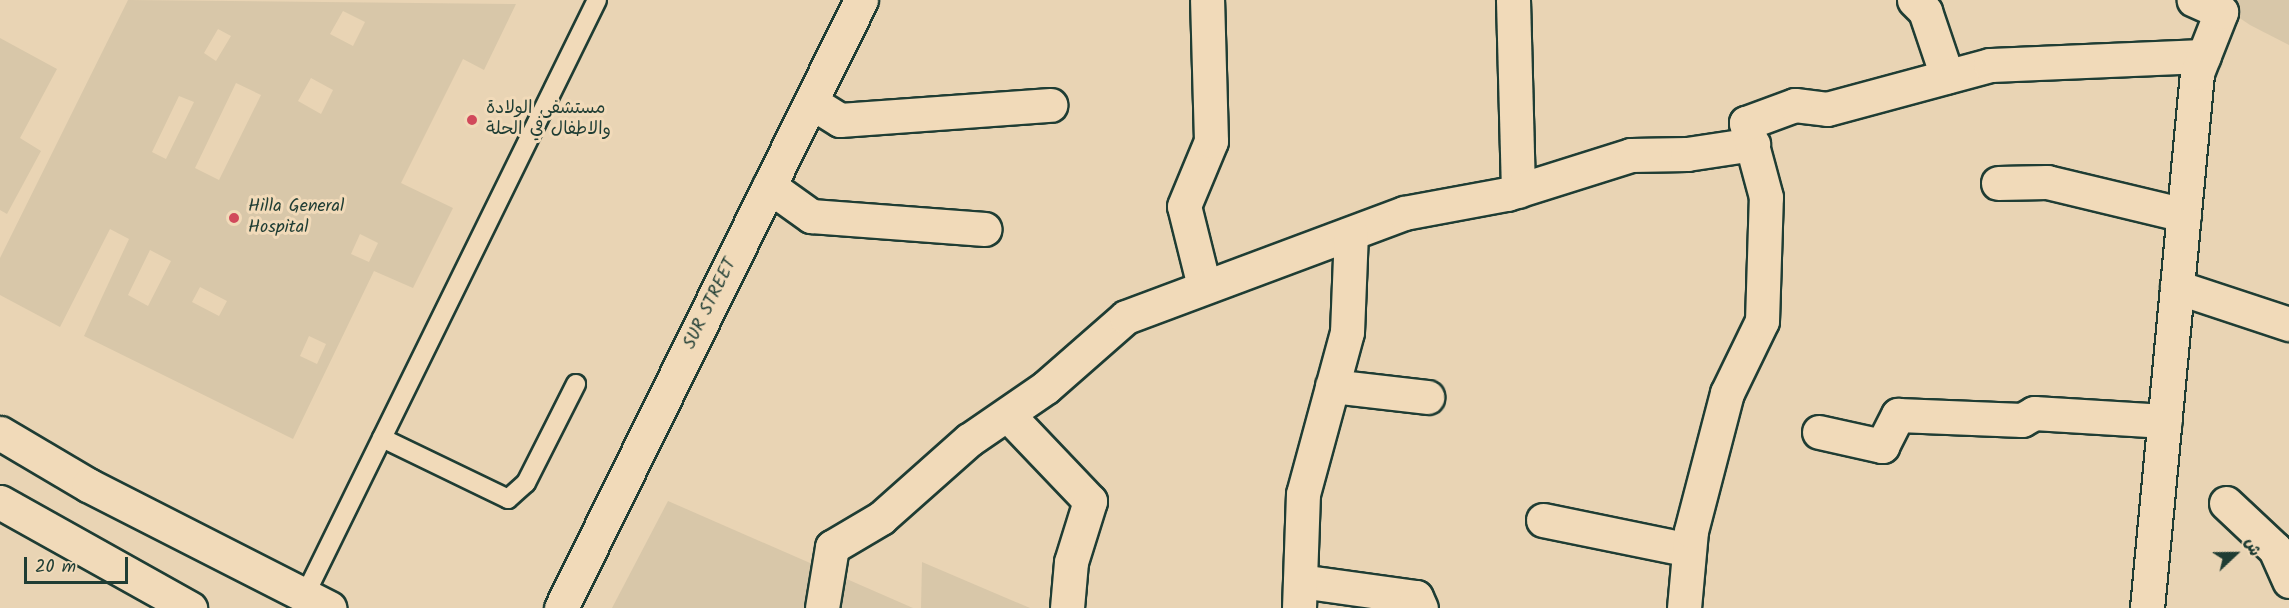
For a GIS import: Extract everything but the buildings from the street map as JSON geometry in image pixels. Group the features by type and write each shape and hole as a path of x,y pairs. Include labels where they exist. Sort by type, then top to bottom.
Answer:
{"street":[{"name":"SUR STREET","path":"561,608 861,0"},
{"path":"1204,286 1184,206 1211,141 1206,0"},
{"path":"1513,0 1518,191"},
{"path":"1914,0 1925,11 1947,76"},
{"path":"2147,608 2197,73 2221,12 2194,0"},
{"path":"1684,608 1689,550 1727,393 1762,321 1766,198 1746,123 1795,105 1827,109 1990,65 2205,56"},
{"path":"811,102 840,120 1050,105"},
{"path":"822,608 832,547 881,518 969,440 1008,415 1126,317 1404,213 1518,191 1631,155 1687,154 1753,144"},
{"path":"1998,183 2047,182 2184,215"},
{"path":"769,186 811,216 985,229"},
{"path":"1351,234 1347,332 1303,494 1299,595 1416,597 1421,608"},
{"path":"2177,287 2289,324"},
{"path":"1332,386 1427,397"},
{"path":"1819,432 1882,446 1898,415 2022,420 2034,413 2165,421"},
{"path":"1008,415 1090,501 1071,562 1068,608"},
{"path":"0,433 310,605"},
{"path":"0,502 190,608"},
{"path":"2226,503 2275,549 2289,581"},
{"path":"1543,520 1689,550"}],"lane":[{"path":"310,605 382,438 597,0"},
{"path":"382,438 508,500 526,483 576,384"}],"shaded area":[{"name":"Hilla General Hospital","path":"128,0 516,4 484,70 463,59 401,183 453,208 413,288 374,271 293,439 84,336 129,239 110,229 60,327 0,295 0,258","holes":["343,11 365,22 353,46 330,34","218,29 231,36 216,61 204,53","311,78 333,90 321,114 298,101","236,83 261,95 219,180 195,168","179,96 194,102 166,159 152,152","360,234 378,243 369,262 351,254","150,250 171,261 148,306 128,295","200,287 227,301 219,316 192,302","309,336 326,344 317,364 300,356"]},
{"path":"2213,0 2289,0 2289,45 2250,25"},
{"path":"0,38 57,69 20,138 41,151 7,214 0,210"},
{"path":"668,501 913,608 612,608"},
{"path":"922,562 1030,608 921,608"}],"place":[{"name":"مستشفى الولادة والاطفال في الحلة","path":"472,120"},
{"name":"Hilla General Hospital","path":"234,218"}]}
